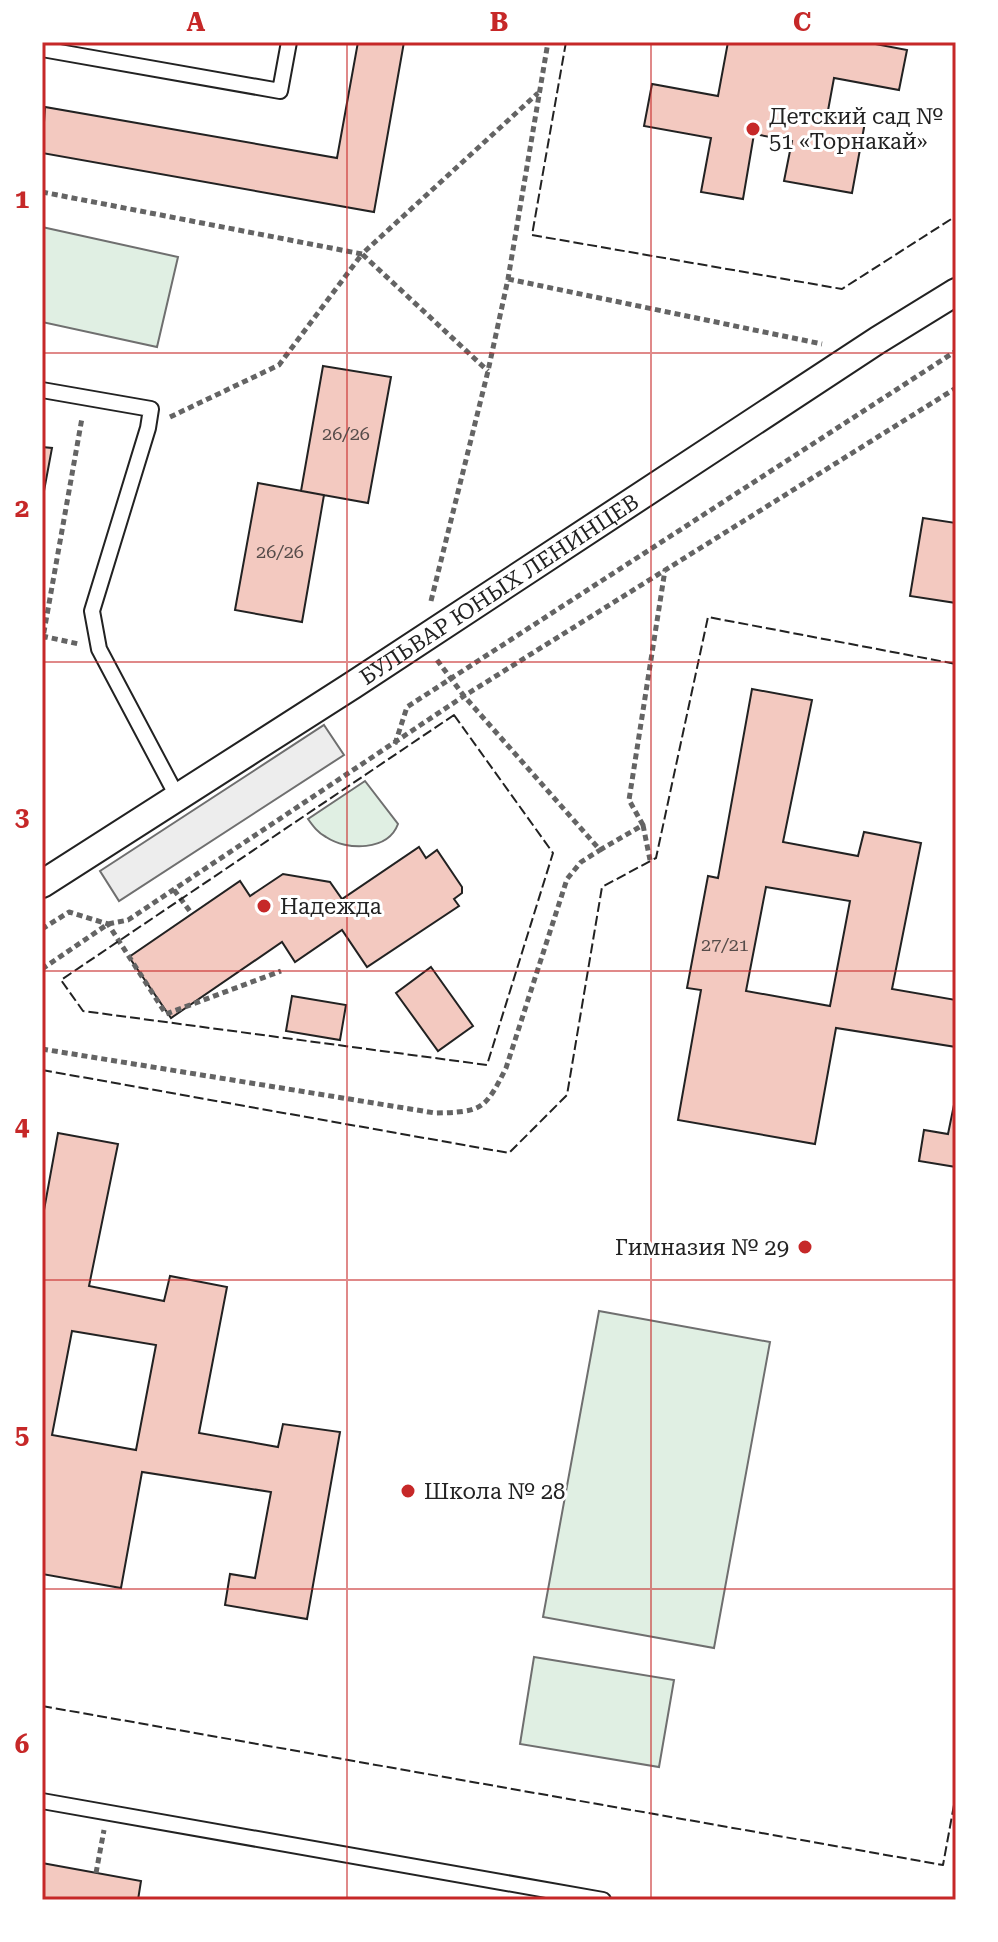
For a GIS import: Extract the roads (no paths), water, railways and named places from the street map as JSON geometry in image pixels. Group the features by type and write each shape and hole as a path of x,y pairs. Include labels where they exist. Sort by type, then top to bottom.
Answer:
{"street":[{"name":"БУЛЬВАР ЮНЫХ ЛЕНИНЦЕВ","path":"42,884 956,292"}],"lane":[{"path":"42,49 280,91 289,42"},
{"path":"42,390 151,409 148,428 92,611 99,649 178,798"},
{"path":"42,1801 598,1900"}],"place":[{"name":"Детский сад № 51 «Торнакай»","path":"753,129"},
{"name":"Надежда","path":"264,906"},
{"name":"Гимназия № 29","path":"805,1247"},
{"name":"Школа № 28","path":"408,1491"}]}
